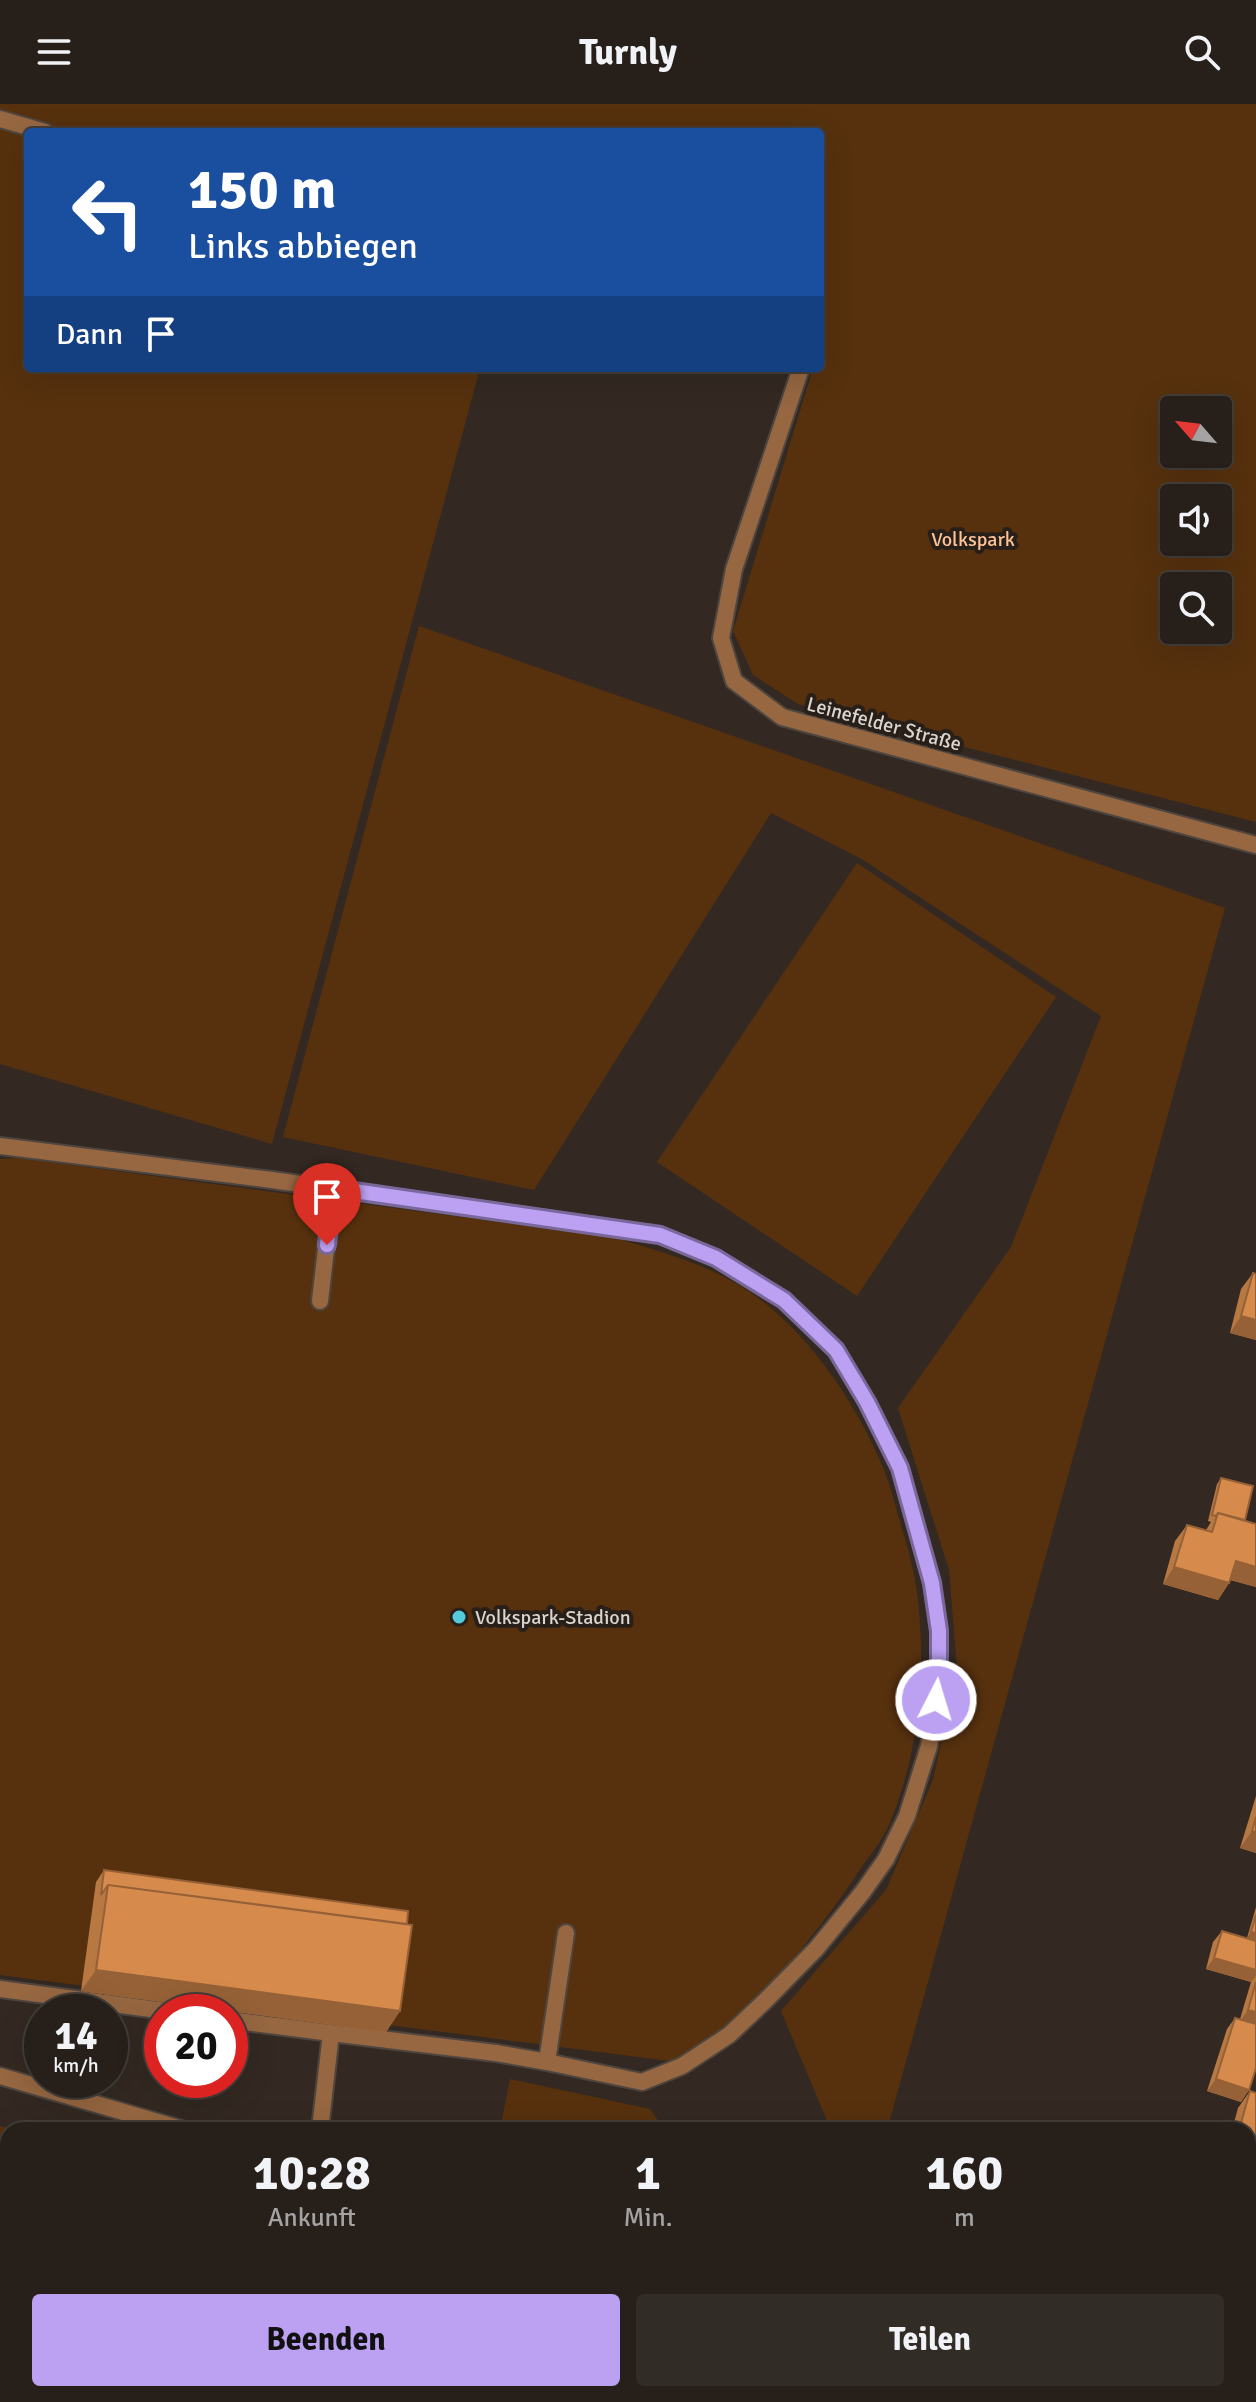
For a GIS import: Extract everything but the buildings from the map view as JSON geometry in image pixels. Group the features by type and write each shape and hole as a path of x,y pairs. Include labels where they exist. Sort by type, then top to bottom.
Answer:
{"street":[{"path":"0,119 31,128"},
{"name":"Leinefelder Straße","path":"800,372 734,569 721,638 734,681 782,717 1256,845"},
{"path":"0,1146 333,1188 660,1235 716,1258 784,1300 836,1350 867,1402 900,1468 932,1583 939,1631 939,1677 929,1746 907,1816 886,1859 816,1949 729,2035 682,2066 642,2082 496,2053 248,2022"},
{"path":"320,1301 333,1188"},
{"path":"547,2062 566,1933"},
{"path":"0,1989 144,2008"},
{"path":"321,2122 331,2033"},
{"path":"0,2076 158,2122"}],"green space":[{"name":"Volkspark","path":"0,104 1256,104 1256,822 798,704 753,675 733,631 812,372 824,372 824,128 24,128 24,372 479,372 272,1144 0,1064"},
{"path":"419,626 1225,908 889,2122 828,2122 781,2011 886,1890 933,1780 957,1669 949,1570 898,1408 1011,1247 1101,1016 860,858 771,813 534,1190 283,1137"},
{"path":"857,863 1056,997 857,1296 657,1162"},
{"name":"Volkspark-Stadion","path":"18,1158 612,1237 690,1262 744,1288 781,1317 817,1356 848,1400 873,1446 889,1483 912,1566 921,1651 914,1741 899,1798 883,1837 798,1953 763,1992 720,2032 677,2062 248,2007 248,1994 148,1994 0,1975 0,1159"},
{"path":"510,2079 650,2109 659,2122 502,2122"}],"place":[{"name":"Volkspark-Stadion","path":"459,1617"}],"route":[{"path":"327,1245 333,1188 660,1235 716,1258 784,1300 836,1350 867,1402 900,1468 932,1583 939,1631 936,1700"}]}
